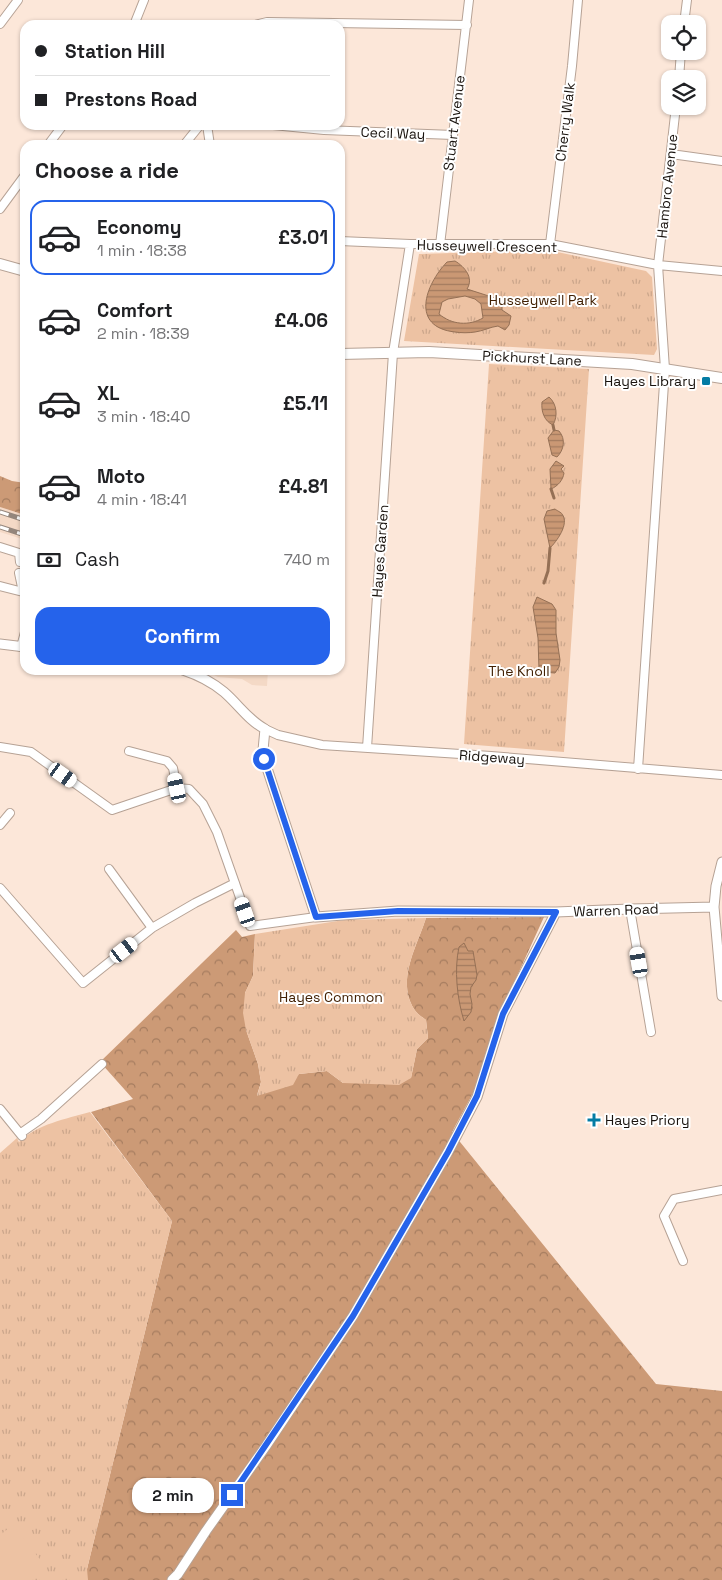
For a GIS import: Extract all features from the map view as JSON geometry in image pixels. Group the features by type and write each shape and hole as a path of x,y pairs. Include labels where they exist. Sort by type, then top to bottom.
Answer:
{"main road":[{"path":"0,264 20,270"},
{"name":"Pickhurst Lane","path":"345,354 429,352 632,364 722,378"}],"street":[{"path":"0,24 18,0"},
{"path":"136,20 144,0"},
{"name":"Stuart Avenue","path":"440,245 469,0"},
{"name":"Cherry Walk","path":"550,244 572,66 578,0"},
{"path":"685,15 687,0"},
{"path":"345,24 467,26"},
{"name":"Hambro Avenue","path":"658,266 675,115"},
{"path":"188,140 196,130"},
{"name":"Cecil Way","path":"324,130 453,135"},
{"path":"671,154 722,161"},
{"path":"0,209 20,182"},
{"path":"345,241 410,244"},
{"name":"Husseywell Crescent","path":"393,353 410,244 550,244 658,266 722,271"},
{"path":"638,769 665,369 658,266"},
{"name":"Hayes Garden","path":"366,748 393,353"},
{"path":"0,547 20,552"},
{"path":"19,573 20,577"},
{"path":"0,586 20,593"},
{"path":"0,644 20,647"},
{"path":"196,675 217,687 252,721 265,729 264,759 316,917"},
{"name":"Ridgeway","path":"265,729 303,742 722,775"},
{"path":"0,747 31,752 112,810 177,788 189,788 203,804 217,832 236,883 195,902 152,928 83,983 0,888"},
{"path":"129,751 166,761 173,768 177,788"},
{"path":"0,825 10,813"},
{"path":"722,862 716,886 714,907 722,996"},
{"path":"109,869 152,928"},
{"name":"Warren Road","path":"236,883 250,926 316,917 398,911 556,912 714,907"},
{"path":"630,909 651,1032"},
{"path":"172,1580 266,1446 353,1316 438,1169 477,1096 503,1014 556,912"},
{"path":"0,1109 22,1134 102,1064"},
{"path":"683,1261 664,1216 674,1200 722,1190"}],"shaded area":[{"path":"455,261 465,270 469,277 467,289 498,299 502,305 502,310 511,316 509,325 505,330 498,326 475,332 457,332 441,328 432,322 427,314 428,293 439,271 447,262","holes":["465,296 475,299 481,304 483,318 478,321 455,322 439,314 442,302 448,299"]},
{"path":"549,397 554,403 556,410 556,418 553,425 545,418 542,409 542,402"},
{"path":"554,430 559,431 563,437 563,448 557,457 552,455 548,438"},
{"path":"556,461 564,466 561,469 564,473 560,482 551,489 550,469"},
{"path":"0,507 20,513 20,538 0,532"},
{"path":"555,509 562,514 564,523 556,542 550,548 544,519 547,511"},
{"path":"537,597 552,604 556,610 556,633 560,660 559,667 555,673 539,670 538,638 533,607"},
{"path":"214,675 268,675 267,686 252,685 242,679"},
{"path":"464,943 468,951 473,951 477,975 471,987 471,1012 464,1021 458,994 457,956 459,947"}],"green space":[{"name":"Husseywell Park","path":"548,250 646,271 652,277 657,349 654,355 404,341 419,254"},
{"name":"The Knoll","path":"489,364 589,369 564,752 464,744"},
{"path":"0,476 20,482 20,513 0,507"},
{"name":"Hayes Common","path":"544,917 506,1000 473,1093 452,1132 656,1384 722,1391 722,1580 70,1580 87,1569 172,1221 91,1112 133,1099 100,1062 236,930 242,937 255,934 253,976 245,993 246,1030 258,1064 261,1082 257,1095 299,1074 327,1071 343,1083 411,1078 417,1049 428,1038 426,1020 414,1009 407,987 410,963 426,918"},
{"name":"Hayes Common","path":"426,918 410,963 407,987 414,1009 426,1020 428,1038 417,1049 411,1078 399,1085 343,1083 327,1071 299,1074 293,1085 257,1096 261,1082 258,1064 246,1030 243,1013 245,993 253,976 255,934 344,920"},
{"path":"90,1112 172,1221 87,1569 88,1580 0,1580 0,1153 17,1138 19,1142 43,1126"},
{"path":"13,1525 46,1567 30,1580 0,1580 0,1535"}],"waterway":[{"path":"553,425 554,430"},
{"path":"551,489 554,498"},
{"path":"544,583 548,571 550,548"}],"railway":[{"path":"0,512 20,518"},
{"path":"0,527 20,533"}],"place":[{"name":"Hayes Library","path":"706,381"},
{"name":"Hayes Priory","path":"594,1120"}],"route":[{"path":"232,1495 353,1316 448,1152 477,1096 503,1014 556,912 398,911 316,917 264,759"}]}
